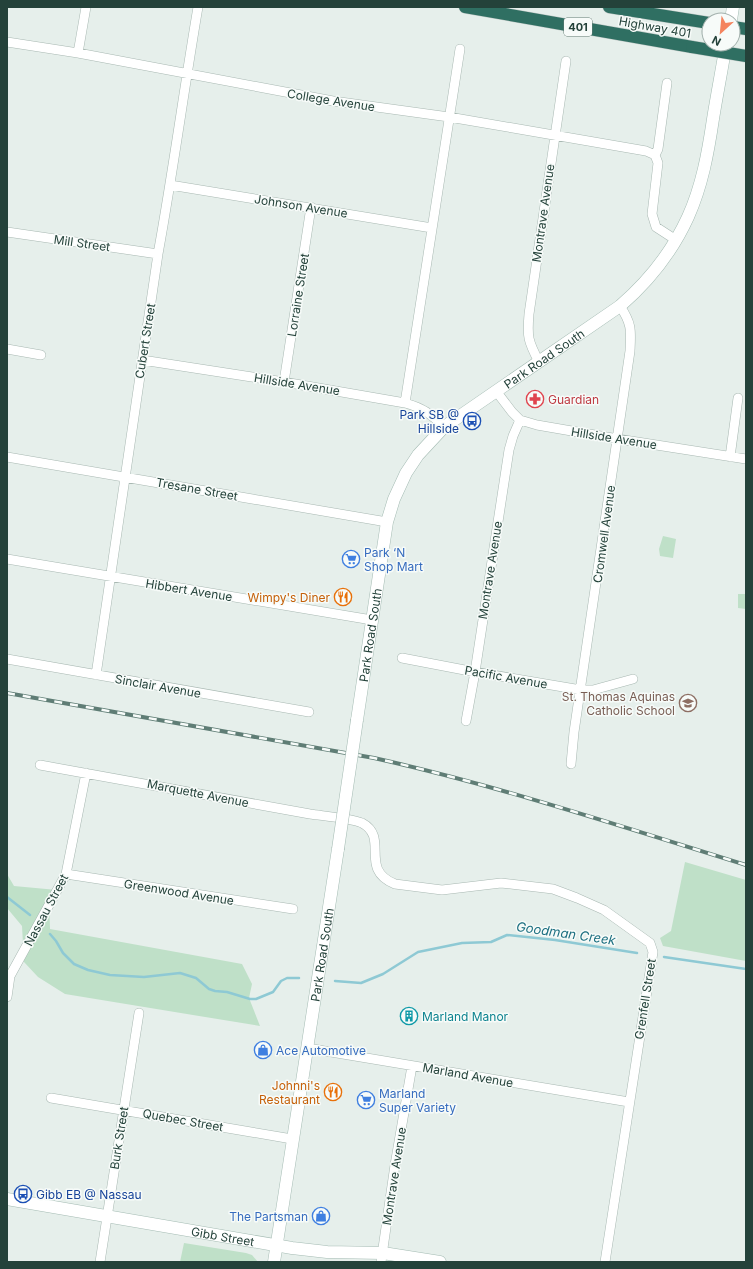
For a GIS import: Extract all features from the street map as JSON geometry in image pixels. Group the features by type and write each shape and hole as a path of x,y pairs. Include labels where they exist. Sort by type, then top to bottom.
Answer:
{"highway":[{"name":"Highway 401","path":"465,7 692,48 746,56"},
{"name":"Highway 401","path":"609,7 701,21"}],"main road":[{"name":"Park Road South","path":"274,1262 387,522 394,499 406,474 421,451 444,427 620,306 643,285 666,256 676,240 694,202 703,172 725,52"},
{"name":"Gibb Street","path":"7,1199 277,1245 327,1252 440,1262"}],"street":[{"path":"78,53 86,7"},
{"name":"Cubert Street","path":"96,675 158,254 198,7"},
{"name":"College Avenue","path":"7,42 78,53 334,102 449,117 646,151 655,155"},
{"path":"405,403 460,49"},
{"name":"Montrave Avenue","path":"539,362 530,344 528,333 529,314 566,61"},
{"path":"668,82 658,149 655,155 658,163 652,214 656,227 676,240"},
{"name":"Johnson Avenue","path":"170,185 432,228"},
{"name":"Lorraine Street","path":"284,382 311,207"},
{"name":"Mill Street","path":"7,232 158,254"},
{"name":"Cromwell Avenue","path":"571,764 630,351 631,330 628,317 620,306"},
{"path":"7,349 41,355"},
{"name":"Hillside Avenue","path":"142,360 284,382 405,403 419,407 426,411 444,427"},
{"path":"496,391 520,420"},
{"path":"730,456 738,398"},
{"name":"Montrave Avenue","path":"466,721 475,672 509,450 520,420"},
{"name":"Hillside Avenue","path":"520,420 554,428 746,459"},
{"name":"Tresane Street","path":"7,457 387,522"},
{"name":"Hibbert Avenue","path":"7,559 372,620"},
{"name":"Pacific Avenue","path":"402,658 581,690 593,690 633,679"},
{"name":"Sinclair Avenue","path":"7,659 310,712"},
{"name":"Marquette Avenue","path":"40,765 355,821"},
{"name":"Nassau Street","path":"7,997 10,976 66,874 86,773"},
{"name":"Grenfell Street","path":"355,821 368,827 373,834 376,847 375,864 381,874 390,882 395,884 442,890 501,883 553,889 604,910 650,943 653,952 605,1262"},
{"name":"Greenwood Avenue","path":"66,874 293,909"},
{"name":"Burk Street","path":"100,1262 138,1013"},
{"name":"Marland Avenue","path":"307,1048 629,1102"},
{"name":"Montrave Avenue","path":"382,1257 395,1165 412,1066"},
{"name":"Quebec Street","path":"51,1098 124,1109 292,1139"}],"green space":[{"path":"663,536 676,539 673,558 660,556 659,549"},
{"path":"738,594 746,594 746,609 738,608"},
{"path":"685,862 746,880 746,961 663,946 660,938 671,931"},
{"path":"7,874 14,886 57,890 49,901 50,929 242,964 252,984 249,998 260,1026 65,994 38,977 24,962 22,926 7,908"},
{"path":"184,1243 246,1253 252,1255 258,1262 180,1262"}],"waterway":[{"name":"Goodman Creek","path":"7,897 30,915"},
{"name":"Goodman Creek","path":"50,934 63,953 74,964 88,970 110,975 144,977 180,973 196,978 209,989 227,992 250,999 256,999 273,992 281,981 287,978 299,978"},
{"name":"Goodman Creek","path":"335,981 361,983 383,974 418,952 462,943 491,942 507,935 555,940 637,953"},
{"name":"Goodman Creek","path":"664,957 746,969"}],"railway":[{"path":"7,693 374,758 515,794 746,865"}],"place":[{"name":"Guardian","path":"535,399"},
{"name":"Park SB @ Hillside","path":"472,421"},
{"name":"Park ‘N Shop Mart","path":"351,559"},
{"name":"Wimpy's Diner","path":"343,597"},
{"name":"St. Thomas Aquinas Catholic School","path":"688,703"},
{"name":"Marland Manor","path":"409,1016"},
{"name":"Ace Automotive","path":"263,1050"},
{"name":"Johnni's Restaurant","path":"333,1092"},
{"name":"Marland Super Variety","path":"366,1100"},
{"name":"Gibb EB @ Nassau","path":"23,1194"},
{"name":"The Partsman","path":"321,1216"}]}
